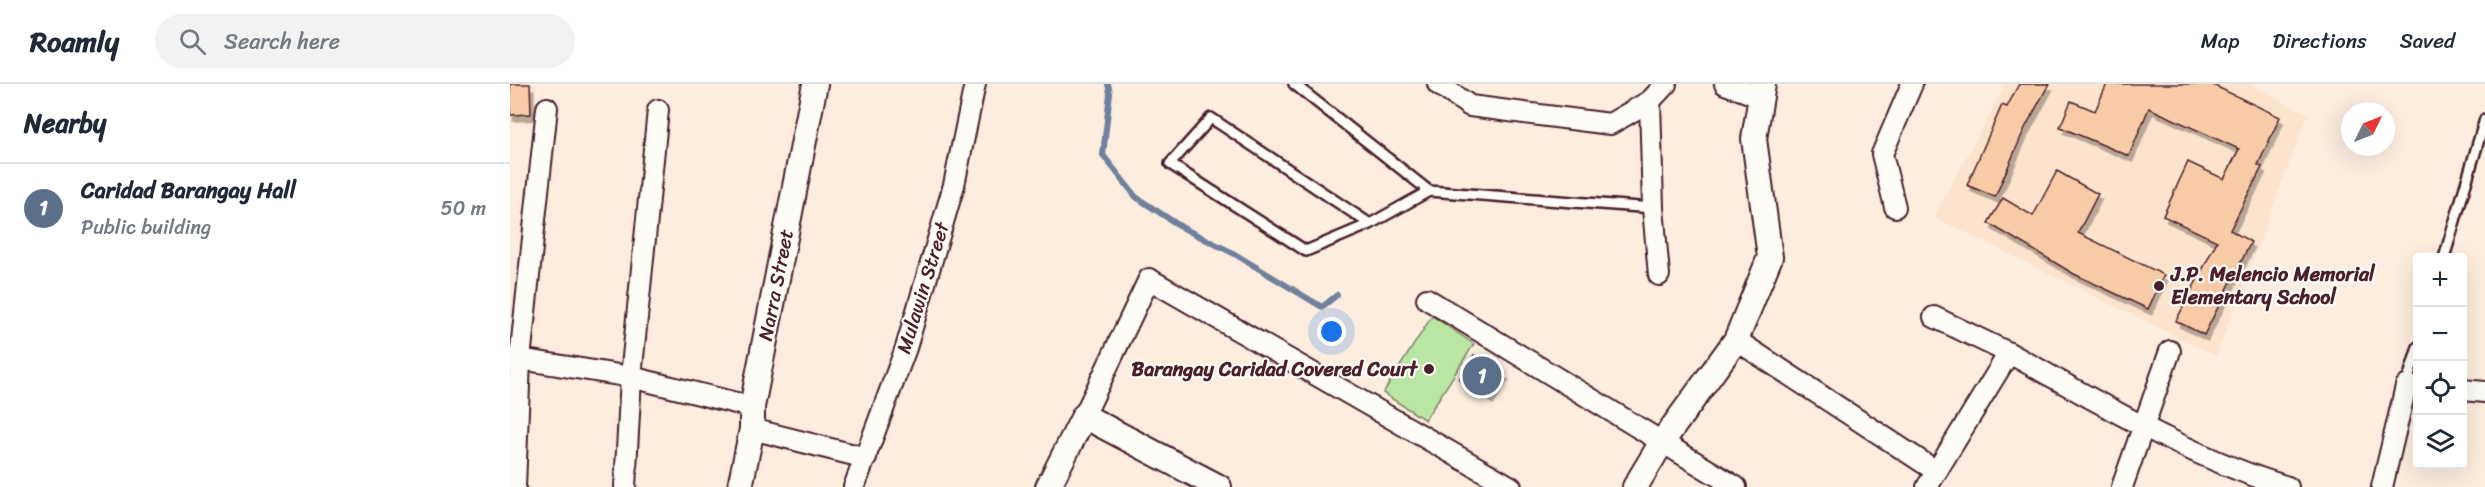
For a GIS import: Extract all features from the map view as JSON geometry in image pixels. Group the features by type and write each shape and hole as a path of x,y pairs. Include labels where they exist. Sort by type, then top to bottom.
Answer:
{"street":[{"name":"Narra Street","path":"740,487 815,84"},
{"name":"Mulawin Street","path":"854,487 906,348 950,196 975,84"},
{"path":"1438,84 1470,106 1610,124 1650,101 1666,84"},
{"path":"1635,487 1662,442 1736,340 1770,257 1754,139 1761,90 1725,84"},
{"path":"1895,207 1882,154 1912,84"},
{"path":"1650,101 1653,208 1659,275"},
{"path":"515,487 520,359 547,108"},
{"path":"625,487 630,377 658,110"},
{"path":"1048,487 1149,279 1511,487"},
{"path":"1427,299 1736,487"},
{"path":"1934,317 2009,353 2145,427 2256,482 2288,487"},
{"path":"1736,340 1932,479 2009,353"},
{"path":"2122,487 2170,351"},
{"path":"520,359 630,377 866,458"},
{"path":"2382,487 2412,387"},
{"path":"2467,390 2485,392"},
{"path":"1084,416 1219,487"}],"lane":[{"path":"1294,84 1429,191"},
{"path":"1370,224 1211,118 1170,164 1306,251 1370,224 1429,191 1653,208"},
{"path":"2445,253 2485,119"},
{"path":"2412,387 2416,361"}],"shaded area":[{"path":"510,84 536,84 536,124 510,122"},
{"name":"J.P. Melencio Memorial Elementary School","path":"2006,84 2249,84 2308,114 2216,356 1934,217"}],"green space":[{"name":"Barangay Caridad Covered Court","path":"1432,316 1474,344 1425,420 1383,393"}],"building":[{"path":"510,84 530,84 531,114 510,115"},
{"path":"2019,84 2049,84 2025,128 1995,197 1967,185 2002,105 2007,107"},
{"path":"2107,84 2211,84 2280,117 2258,165 2262,167 2230,230 2251,242 2204,335 2176,321 2217,241 2163,216 2188,162 2224,179 2239,149 2149,108 2129,156 2060,127 2071,101 2095,111"},
{"path":"2057,171 2098,194 2078,233 2164,275 2148,309 2074,274 1988,223 2003,198 2033,216"},
{"path":"1474,355 1505,374 1490,398 1459,379"}],"waterway":[{"path":"1108,84 1110,93 1103,155 1136,197 1183,228 1233,253 1322,307 1337,295"}],"place":[{"name":"J.P. Melencio Memorial Elementary School","path":"2159,286"},
{"name":"Barangay Caridad Covered Court","path":"1429,369"},
{"name":"Caridad Barangay Hall","path":"1482,376"}]}
